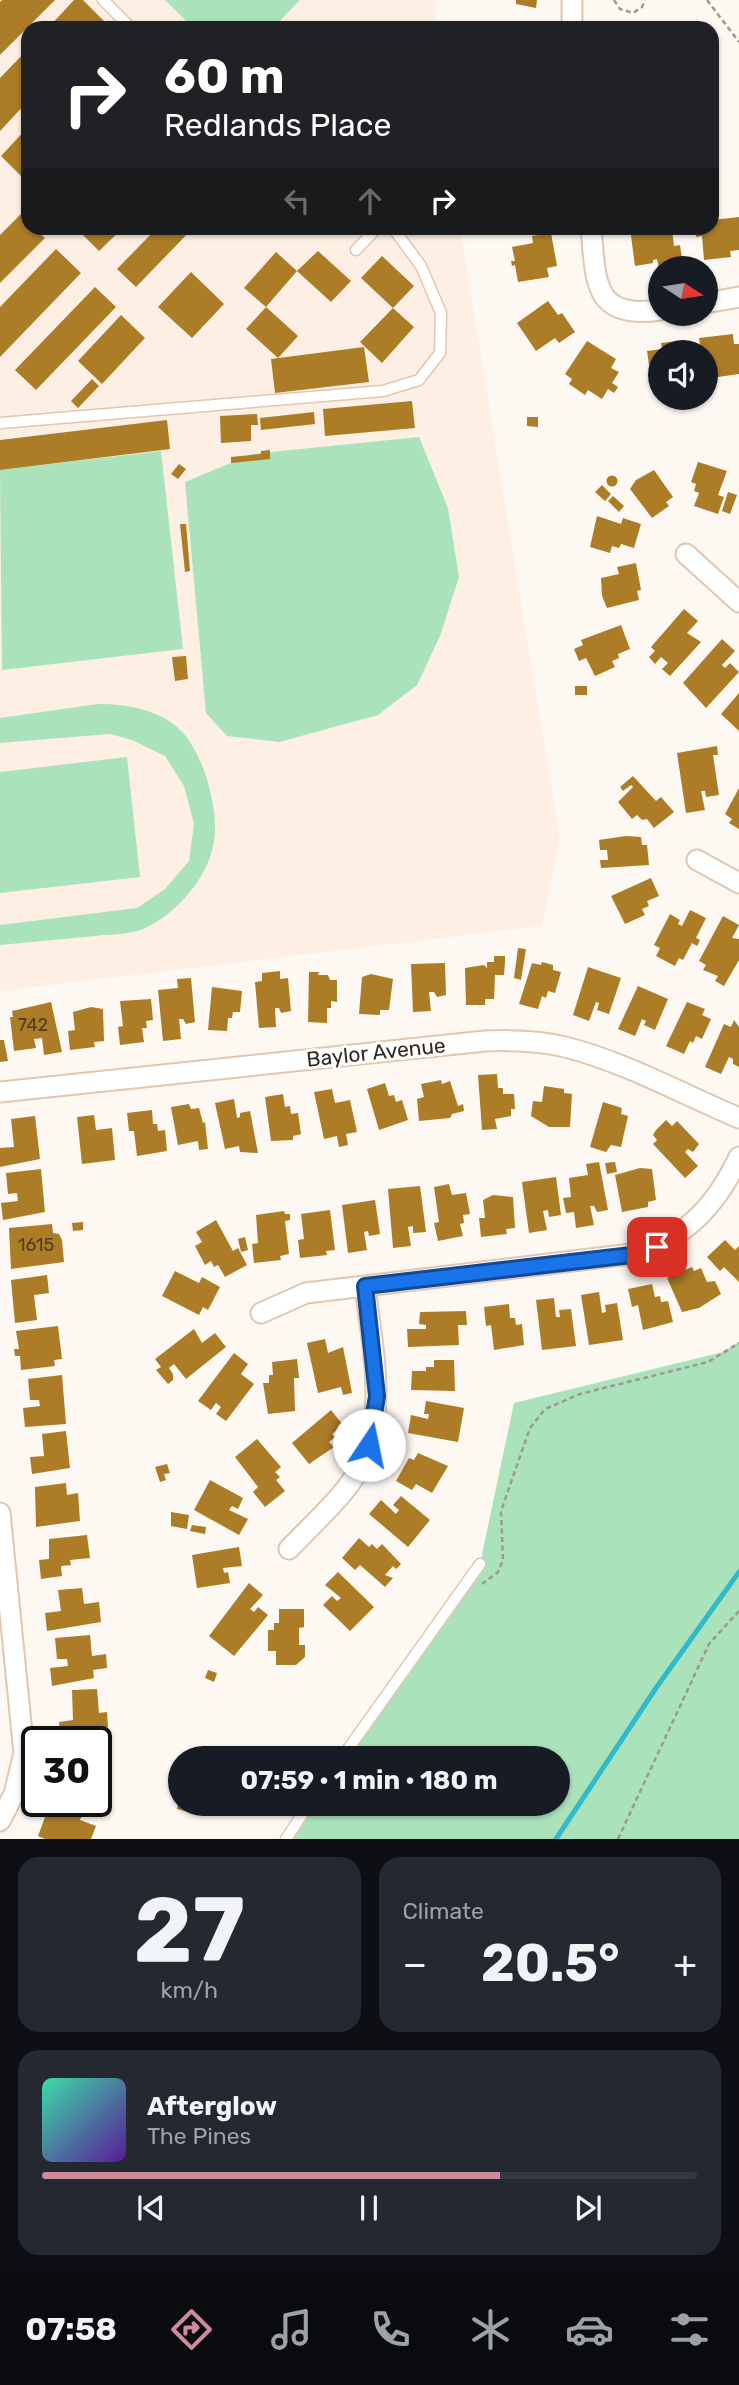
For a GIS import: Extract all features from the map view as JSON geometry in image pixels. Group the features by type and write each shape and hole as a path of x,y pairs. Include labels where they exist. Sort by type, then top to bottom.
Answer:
{"street":[{"path":"572,0 572,21"},
{"path":"592,235 599,290 611,305 623,311 648,312"},
{"path":"718,301 739,298"},
{"path":"686,554 739,602"},
{"path":"697,860 739,883"},
{"name":"Baylor Avenue","path":"0,1092 474,1042 519,1040 567,1047 614,1063 739,1118"},
{"path":"261,1313 306,1293 640,1254 674,1238 704,1214 722,1191 739,1157"},
{"path":"289,1549 346,1489 369,1445 377,1396 365,1286"},
{"path":"0,1513 24,1753 13,1794 0,1821"}],"lane":[{"path":"103,0 124,21"},
{"path":"356,250 370,235"},
{"path":"0,423 383,391 419,380 440,353 441,313 421,266 398,235"},
{"path":"350,1746 480,1564"},
{"path":"286,1839 301,1816"}],"path":[{"path":"614,0 620,9 633,13 642,7 645,0"},
{"path":"707,0 739,42"},
{"path":"478,1586 498,1572 503,1560 501,1511 530,1427 545,1409 580,1394 708,1362 739,1343"},
{"path":"618,1839 709,1644 739,1611"}],"shaded area":[{"path":"0,0 436,0 436,21 21,21 21,235 461,235 560,840 542,926 0,991"}],"green space":[{"path":"165,0 300,0 280,21 186,21"},
{"path":"419,437 448,508 459,577 440,636 417,685 378,715 279,742 227,736 206,713 185,482 252,454"},
{"path":"161,451 183,649 2,670 0,470"},
{"path":"98,704 145,710 167,720 185,735 199,758 209,786 215,829 211,855 198,881 179,904 143,929 0,945 0,925 137,908 165,889 189,861 194,824 184,786 165,756 132,740 110,734 0,743 0,718"},
{"path":"127,757 140,877 0,893 0,772"},
{"path":"739,1342 739,1839 288,1839 302,1816 570,1816 570,1746 350,1746 480,1564 514,1403 723,1352"}],"building":[{"path":"55,0 34,21 21,21 21,34 0,55 0,2"},
{"path":"74,0 83,0 104,21 54,21"},
{"path":"516,0 537,0 536,8 516,4"},
{"path":"21,56 21,108 0,131 0,78"},
{"path":"21,135 21,176 1,156"},
{"path":"21,214 21,235 42,235 45,238 0,283 0,235"},
{"path":"739,217 739,250 730,251 731,257 704,256 702,236 696,235 719,235 719,219"},
{"path":"83,235 116,235 99,251"},
{"path":"150,235 186,235 136,287 117,269"},
{"path":"551,235 557,266 547,268 549,277 518,282 515,265 512,266 511,261 515,261 512,247 533,243 532,236"},
{"path":"631,235 673,235 674,246 680,245 682,256 648,256 648,264 635,266"},
{"path":"56,249 81,273 0,357 0,307"},
{"path":"318,251 351,281 331,302 297,271"},
{"path":"276,252 297,271 266,307 244,288"},
{"path":"382,256 414,286 393,308 361,278"},
{"path":"191,272 224,304 192,338 158,307"},
{"path":"95,287 116,307 36,390 15,370"},
{"path":"548,301 558,315 562,313 575,332 559,343 555,338 536,351 517,323"},
{"path":"266,307 298,336 278,358 246,329"},
{"path":"393,308 414,327 382,363 360,342"},
{"path":"121,315 145,338 102,384 78,361"},
{"path":"733,334 734,344 739,344 739,374 718,377 718,340 699,338"},
{"path":"587,341 616,359 611,368 619,372 612,383 618,387 614,393 608,389 602,399 588,390 585,395 569,384 572,379 565,374"},
{"path":"364,347 369,382 275,393 271,359"},
{"path":"92,379 99,386 78,408 71,401"},
{"path":"412,401 415,428 325,436 323,409"},
{"path":"314,412 315,424 261,430 260,418"},
{"path":"257,414 258,425 251,425 251,441 221,443 220,416"},
{"path":"527,417 538,417 538,427 527,426"},
{"path":"167,420 170,449 0,470 0,440"},
{"path":"270,450 270,459 231,463 231,457 261,454 261,451"},
{"path":"698,462 727,471 718,495 724,497 718,514 694,506 699,493 694,491 696,484 691,482"},
{"path":"179,464 186,469 178,479 171,474"},
{"path":"654,470 673,497 666,502 669,506 652,518 630,489 636,480"},
{"path":"612,476 616,477 616,485 612,486 608,485 607,481 608,477"},
{"path":"602,485 611,494 605,501 595,492"},
{"path":"728,492 737,495 730,514 722,511"},
{"path":"613,496 624,506 619,512 608,501"},
{"path":"597,516 621,524 623,518 641,524 634,548 621,544 619,548 612,546 610,553 590,547"},
{"path":"180,524 186,524 190,571 185,572"},
{"path":"636,563 641,590 637,591 639,600 607,608 602,596 601,578 619,574 617,567"},
{"path":"684,609 698,621 687,633 701,642 670,676 662,669 668,663 661,657 655,664 649,657 655,651 651,647"},
{"path":"621,625 630,649 618,654 619,658 612,661 615,667 595,676 586,658 579,661 574,649 583,645 581,640"},
{"path":"722,639 735,651 722,665 725,668 730,663 739,672 706,708 683,683"},
{"path":"186,656 188,679 175,681 172,657"},
{"path":"575,686 587,686 587,695 575,695"},
{"path":"739,693 739,731 721,714"},
{"path":"717,746 718,755 713,755 719,795 706,797 705,791 701,791 705,810 686,813 677,753"},
{"path":"633,776 656,801 661,797 674,812 654,828 647,819 642,820 637,815 632,819 618,802 633,787 631,785 623,791 620,787"},
{"path":"739,788 739,829 729,823 732,819 725,814"},
{"path":"641,837 642,845 647,845 649,865 601,868 600,860 608,860 607,850 600,850 599,840"},
{"path":"651,878 659,896 647,901 649,906 642,909 645,915 625,924 611,896"},
{"path":"690,910 706,918 696,938 700,940 697,946 692,943 683,960 679,958 675,966 656,956 660,948 654,945 670,914 680,920 678,924 682,926"},
{"path":"723,916 739,925 732,938 739,939 739,960 724,986 715,981 718,976 703,970 706,965 699,961"},
{"path":"518,948 526,949 521,980 514,978"},
{"path":"494,956 505,956 505,962 504,975 495,975 494,999 485,999 485,1005 466,1005 465,968 484,965 487,968 487,962 494,962"},
{"path":"542,962 553,965 553,970 561,972 555,993 548,991 546,998 542,996 538,1009 519,1004 532,963 541,965"},
{"path":"445,963 446,995 437,997 434,992 429,992 431,1011 413,1012 411,964"},
{"path":"588,967 621,978 609,1014 597,1010 599,1003 596,1002 589,1021 573,1015"},
{"path":"280,971 280,979 288,978 291,1011 281,1013 279,1008 275,1008 276,1027 259,1028 255,982 262,981 262,973"},
{"path":"309,972 319,972 318,975 328,975 330,980 337,980 337,1002 331,1001 331,1008 327,1008 327,1023 308,1022"},
{"path":"371,974 393,979 389,1010 380,1010 380,1015 359,1014 362,977"},
{"path":"191,978 195,1022 186,1024 183,1019 179,1019 181,1039 163,1041 158,990 178,988 177,979"},
{"path":"638,986 668,999 655,1030 644,1025 646,1021 642,1019 635,1036 618,1029"},
{"path":"212,987 242,991 240,1012 233,1012 232,1018 228,1018 227,1031 208,1030"},
{"path":"151,999 153,1020 146,1021 147,1028 142,1028 144,1042 120,1045 118,1027 123,1026 120,1001"},
{"path":"51,1002 62,1052 44,1055 42,1038 34,1039 36,1048 14,1051 10,1017 13,1017 12,1011"},
{"path":"687,1002 705,1009 702,1015 711,1019 702,1039 696,1036 693,1043 690,1041 684,1054 666,1046"},
{"path":"91,1007 103,1009 104,1041 94,1042 95,1047 70,1050 68,1031 75,1030 73,1012"},
{"path":"734,1020 739,1027 739,1067 733,1064 733,1059 729,1057 721,1074 705,1067 724,1024 731,1027"},
{"path":"0,1040 4,1040 8,1061 0,1062"},
{"path":"497,1074 498,1088 503,1088 503,1094 514,1094 515,1109 511,1109 511,1116 495,1119 497,1129 482,1130 478,1075"},
{"path":"441,1080 442,1084 450,1081 458,1106 463,1104 464,1111 452,1114 450,1118 419,1121 417,1099 424,1097 421,1084"},
{"path":"385,1083 389,1096 394,1095 396,1102 402,1100 408,1120 379,1130 367,1089"},
{"path":"544,1086 564,1089 564,1093 572,1094 570,1127 549,1127 531,1116 533,1101 542,1102"},
{"path":"332,1089 335,1103 350,1100 357,1132 346,1134 348,1145 339,1147 337,1136 324,1139 314,1092"},
{"path":"283,1094 285,1107 290,1106 291,1114 298,1113 301,1134 293,1136 293,1140 271,1141 265,1097"},
{"path":"234,1099 237,1118 240,1113 250,1111 258,1153 240,1152 239,1146 225,1149 215,1103"},
{"path":"603,1102 622,1108 621,1114 628,1116 621,1147 611,1145 606,1152 590,1147"},
{"path":"189,1104 191,1109 199,1108 203,1123 205,1122 208,1149 199,1150 198,1141 178,1145 171,1107"},
{"path":"152,1110 153,1124 157,1124 158,1131 165,1130 167,1151 137,1156 134,1131 129,1131 127,1113"},
{"path":"94,1115 96,1130 112,1128 115,1160 82,1164 77,1117"},
{"path":"35,1116 40,1159 0,1167 0,1148 14,1147 11,1119"},
{"path":"666,1120 672,1126 677,1121 699,1144 693,1152 688,1149 685,1152 698,1166 685,1178 653,1144 657,1140 653,1135"},
{"path":"599,1162 608,1210 597,1212 594,1206 590,1206 594,1225 576,1228 574,1212 566,1213 563,1198 571,1197 569,1178 588,1175 586,1164"},
{"path":"615,1162 617,1172 607,1174 605,1163"},
{"path":"640,1168 652,1169 656,1200 648,1202 648,1207 622,1212 615,1175"},
{"path":"41,1169 45,1212 3,1220 1,1203 18,1201 17,1193 8,1194 6,1173"},
{"path":"556,1177 561,1215 549,1217 548,1210 543,1211 547,1230 529,1233 522,1182"},
{"path":"449,1184 452,1195 466,1193 470,1214 463,1215 464,1223 460,1224 463,1236 438,1241 434,1223 439,1222 434,1187"},
{"path":"420,1186 426,1232 413,1233 413,1226 408,1227 411,1246 393,1248 388,1189"},
{"path":"493,1195 513,1197 515,1228 506,1229 507,1234 481,1237 479,1218 485,1218 483,1200"},
{"path":"375,1200 380,1234 369,1236 368,1231 364,1232 367,1250 348,1253 342,1205"},
{"path":"330,1210 335,1250 326,1251 327,1255 300,1258 298,1240 304,1239 301,1214"},
{"path":"284,1211 285,1214 290,1214 290,1220 285,1221 289,1254 280,1256 281,1260 254,1263 252,1244 258,1243 256,1215"},
{"path":"216,1220 233,1251 238,1248 247,1265 225,1277 218,1265 214,1267 211,1261 205,1265 195,1246 202,1242 196,1232"},
{"path":"83,1222 83,1230 73,1231 72,1223"},
{"path":"52,1224 53,1233 59,1234 62,1240 64,1262 11,1269 9,1228"},
{"path":"245,1237 248,1250 241,1252 238,1239"},
{"path":"725,1240 735,1250 739,1246 739,1282 724,1267 720,1271 707,1257"},
{"path":"692,1267 694,1271 701,1268 707,1282 715,1281 721,1294 699,1308 682,1312 667,1278"},
{"path":"175,1271 199,1283 202,1277 220,1287 208,1310 203,1307 199,1315 162,1296"},
{"path":"47,1275 49,1293 34,1295 37,1320 15,1323 11,1280"},
{"path":"652,1284 655,1297 660,1296 661,1302 668,1301 673,1322 643,1330 638,1305 632,1307 628,1289"},
{"path":"599,1292 602,1313 606,1312 605,1305 617,1303 623,1340 589,1345 581,1295"},
{"path":"554,1298 556,1317 560,1317 559,1310 571,1309 576,1346 542,1350 536,1300"},
{"path":"509,1304 510,1318 515,1318 516,1325 522,1324 524,1345 494,1350 491,1325 486,1326 484,1307"},
{"path":"466,1311 467,1325 458,1325 459,1345 408,1347 407,1329 426,1329 426,1325 419,1324 420,1312"},
{"path":"58,1326 62,1359 54,1360 55,1366 21,1370 20,1356 15,1356 14,1349 19,1349 16,1331"},
{"path":"194,1329 202,1343 215,1333 226,1347 186,1379 174,1364 169,1368 173,1380 168,1384 156,1370 161,1367 155,1359"},
{"path":"325,1339 328,1353 343,1347 352,1393 343,1395 341,1387 318,1393 307,1343"},
{"path":"234,1353 248,1364 241,1374 254,1384 226,1421 216,1414 221,1407 216,1403 211,1410 198,1401"},
{"path":"297,1359 299,1378 294,1378 295,1411 268,1414 263,1383 269,1383 269,1375 273,1375 272,1362"},
{"path":"434,1360 454,1360 455,1391 411,1390 412,1371 426,1371 426,1367 434,1367"},
{"path":"62,1375 66,1424 25,1427 23,1408 40,1406 39,1400 30,1400 28,1379"},
{"path":"426,1401 464,1408 458,1442 408,1433 411,1415 428,1419 429,1414 424,1414"},
{"path":"331,1410 343,1425 332,1434 335,1437 329,1442 334,1447 309,1464 292,1443"},
{"path":"66,1431 70,1468 32,1474 30,1457 44,1456 42,1434"},
{"path":"257,1439 281,1467 275,1472 280,1477 276,1480 285,1491 265,1507 253,1492 258,1487 235,1457"},
{"path":"418,1453 448,1466 432,1493 416,1484 412,1490 396,1481 409,1458 414,1460"},
{"path":"167,1464 170,1473 164,1474 166,1480 160,1482 155,1467"},
{"path":"210,1480 243,1498 238,1509 232,1506 229,1510 248,1519 239,1535 194,1510"},
{"path":"66,1483 67,1495 78,1493 80,1521 36,1527 35,1487"},
{"path":"401,1496 430,1520 408,1547 369,1514 381,1500 396,1514 399,1510 393,1505"},
{"path":"171,1512 189,1515 187,1529 171,1526"},
{"path":"192,1525 206,1527 205,1534 190,1531"},
{"path":"87,1535 90,1558 70,1560 71,1565 61,1566 62,1576 41,1579 39,1560 49,1559 49,1539"},
{"path":"359,1538 369,1547 372,1544 377,1549 382,1544 401,1564 396,1569 393,1566 385,1575 393,1578 385,1587 360,1565 355,1570 342,1558"},
{"path":"239,1547 242,1566 223,1568 224,1573 228,1572 230,1583 197,1588 192,1555"},
{"path":"338,1572 374,1607 350,1631 323,1605 332,1596 337,1601 341,1598 325,1585"},
{"path":"249,1583 263,1595 250,1609 254,1612 258,1607 268,1615 234,1656 209,1636"},
{"path":"82,1588 84,1604 99,1602 101,1622 47,1631 45,1613 61,1611 58,1590"},
{"path":"279,1609 304,1609 304,1627 299,1628 299,1645 305,1645 305,1657 296,1665 276,1665 276,1651 268,1651 268,1630 274,1630 274,1623 279,1623"},
{"path":"90,1635 92,1656 106,1654 107,1668 93,1670 94,1678 52,1686 50,1668 68,1666 67,1659 57,1659 55,1638"},
{"path":"208,1670 217,1673 214,1682 205,1678"},
{"path":"97,1689 99,1713 107,1712 108,1726 59,1726 59,1722 73,1720 72,1690"},
{"path":"45,1817 81,1817 80,1820 96,1826 91,1839 45,1839 38,1836"}],"waterway":[{"path":"556,1839 656,1688 739,1572"}],"route":[{"path":"369,1445 374,1429 377,1396 365,1286 640,1254 657,1247"}]}
